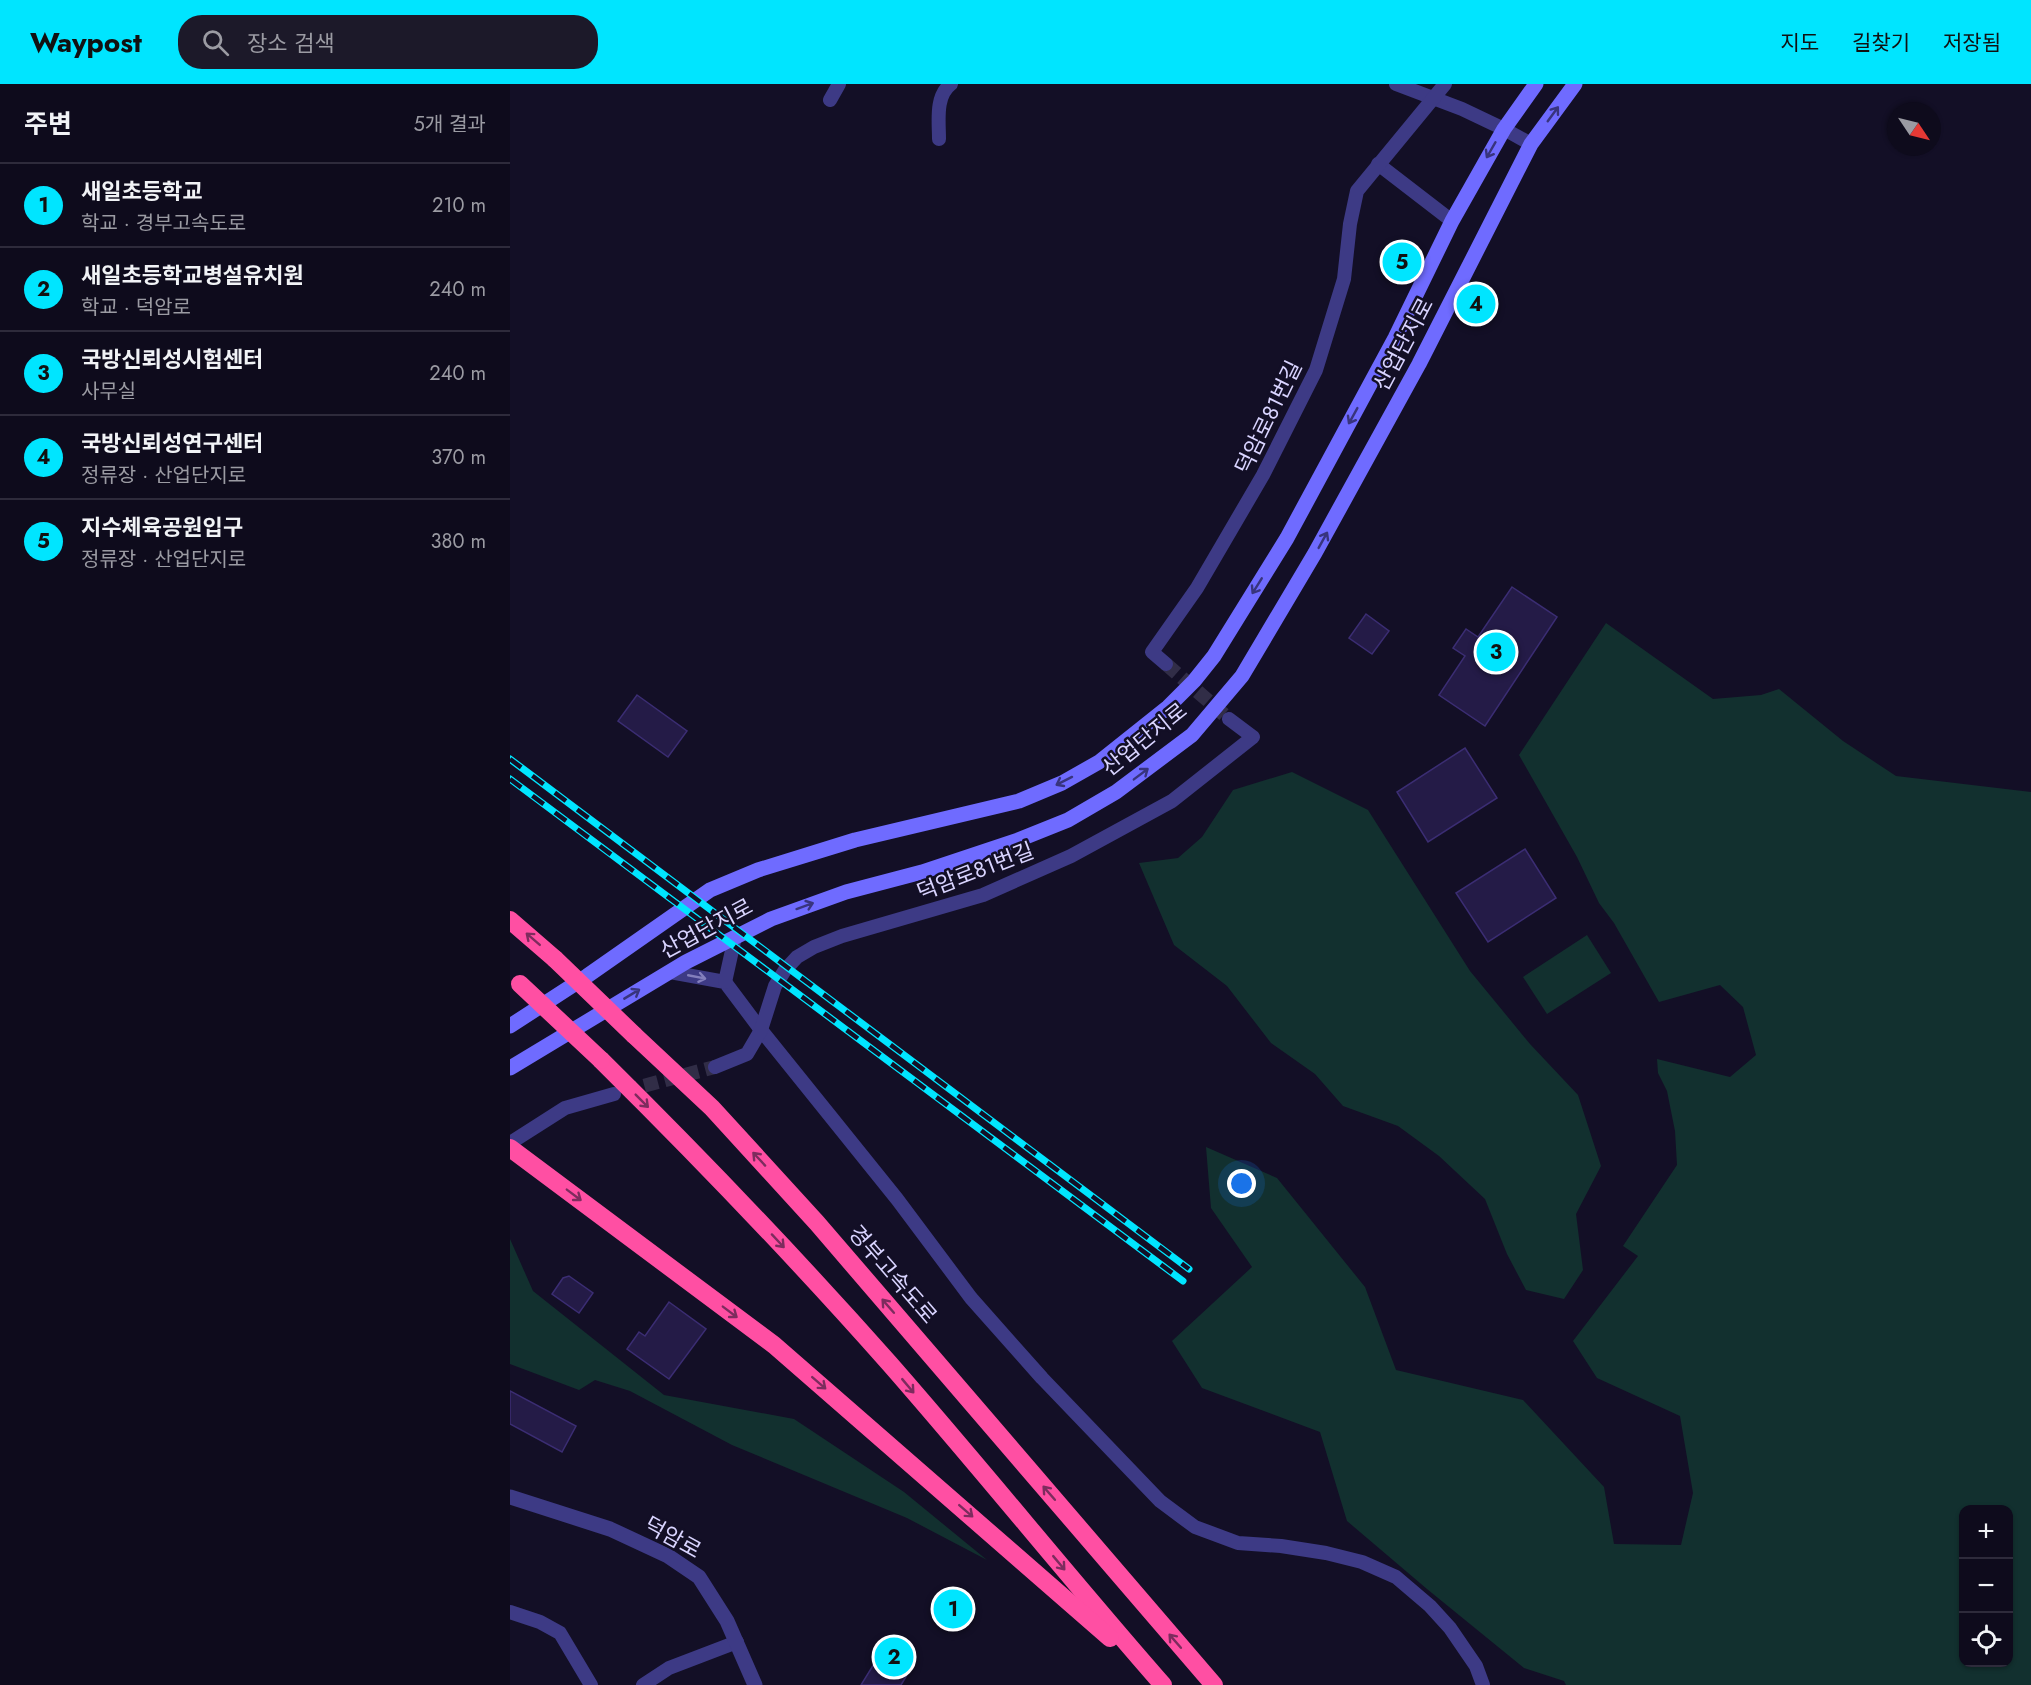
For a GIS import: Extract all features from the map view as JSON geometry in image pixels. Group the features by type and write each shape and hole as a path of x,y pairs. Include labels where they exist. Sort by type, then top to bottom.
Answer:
{"highway":[{"name":"경부고속도로","path":"510,920 555,959 712,1108 817,1223 1214,1685"},
{"path":"515,980 601,1060 703,1161 796,1260 897,1373 1161,1682"},
{"path":"510,1148 774,1345 1161,1682"}],"main road":[{"name":"산업단지로","path":"510,1026 588,976 710,891 758,870 855,840 1018,801 1062,783 1099,762 1168,707 1194,681 1214,656 1287,538 1395,338 1452,221 1504,129 1536,84"},
{"name":"산업단지로","path":"510,1068 670,972 771,919 846,892 922,872 1018,840 1068,820 1116,792 1192,735 1242,676 1315,553 1419,364 1531,144 1575,84"}],"street":[{"path":"830,100 838,84"},
{"path":"939,139 939,106 946,88 951,84"},
{"path":"1396,84 1462,109 1531,144"},
{"path":"1445,84 1378,164 1452,221"},
{"name":"덕암로81번길","path":"1166,664 1152,652 1197,588 1263,475 1316,370 1344,279 1350,224 1357,190 1378,164"},
{"name":"덕암로81번길","path":"715,1067 747,1054 761,1030 775,986 797,957 814,947 842,936 983,896 1071,856 1172,801 1253,737 1229,719"},
{"path":"725,982 735,937"},
{"path":"670,972 725,982 897,1199 971,1298 1042,1378 1161,1501 1195,1527 1238,1544 1281,1546 1326,1553 1362,1562 1396,1577 1430,1606 1450,1628 1476,1666 1483,1685"},
{"path":"510,1143 565,1108 614,1094"},
{"name":"덕암로","path":"510,1497 610,1529 668,1556 699,1577 714,1599 737,1642 755,1685"},
{"path":"510,1612 540,1622 560,1634 591,1685"},
{"path":"643,1685 669,1668 737,1642"}],"green space":[{"path":"1606,623 1713,699 1761,695 1779,689 1843,741 1896,776 2031,792 2031,1685 1566,1685 1564,1681 1524,1668 1347,1521 1320,1432 1202,1388 1172,1341 1252,1267 1211,1208 1206,1147 1277,1178 1365,1287 1396,1370 1523,1400 1604,1487 1614,1544 1681,1545 1693,1493 1680,1416 1597,1378 1573,1341 1638,1256 1623,1246 1677,1165 1675,1131 1667,1091 1658,1073 1657,1059 1730,1077 1756,1055 1743,1007 1720,985 1659,1002 1614,923 1599,903 1577,857 1519,755"},
{"path":"1292,772 1368,810 1470,971 1530,1044 1578,1095 1601,1166 1576,1214 1583,1270 1564,1299 1526,1290 1507,1254 1485,1199 1439,1156 1398,1126 1343,1106 1315,1074 1271,1043 1227,986 1174,945 1139,863 1178,858 1202,837 1233,790"},
{"path":"1587,935 1611,973 1547,1014 1523,977"},
{"path":"510,1239 533,1291 664,1395 794,1419 904,1492 987,1560 907,1518 732,1445 630,1391 595,1380 579,1390 510,1364"}],"building":[{"path":"1512,587 1557,617 1485,726 1439,695 1465,656 1453,648 1466,629 1478,637"},
{"path":"1366,614 1389,631 1372,654 1349,638"},
{"path":"637,695 687,731 668,757 618,721"},
{"path":"1465,748 1497,798 1428,842 1397,792"},
{"path":"1525,849 1556,898 1488,942 1456,893"},
{"path":"569,1276 593,1293 579,1313 552,1294 563,1278"},
{"path":"669,1302 706,1329 669,1379 627,1349 639,1332 645,1336"},
{"path":"510,1391 576,1426 562,1452 510,1424"},
{"path":"885,1646 906,1658 902,1665 910,1670 901,1685 861,1685"}],"tunnel":[{"path":"1166,664 1229,719"},
{"path":"624,1091 715,1067"}],"railway":[{"path":"510,759 1189,1269"},
{"path":"510,779 1183,1281"}],"place":[{"name":"지수체육공원입구","path":"1402,262"},
{"name":"국방신뢰성연구센터","path":"1476,304"},
{"name":"국방신뢰성시험센터","path":"1496,652"},
{"name":"새일초등학교","path":"953,1609"},
{"name":"새일초등학교병설유치원","path":"894,1657"}]}
